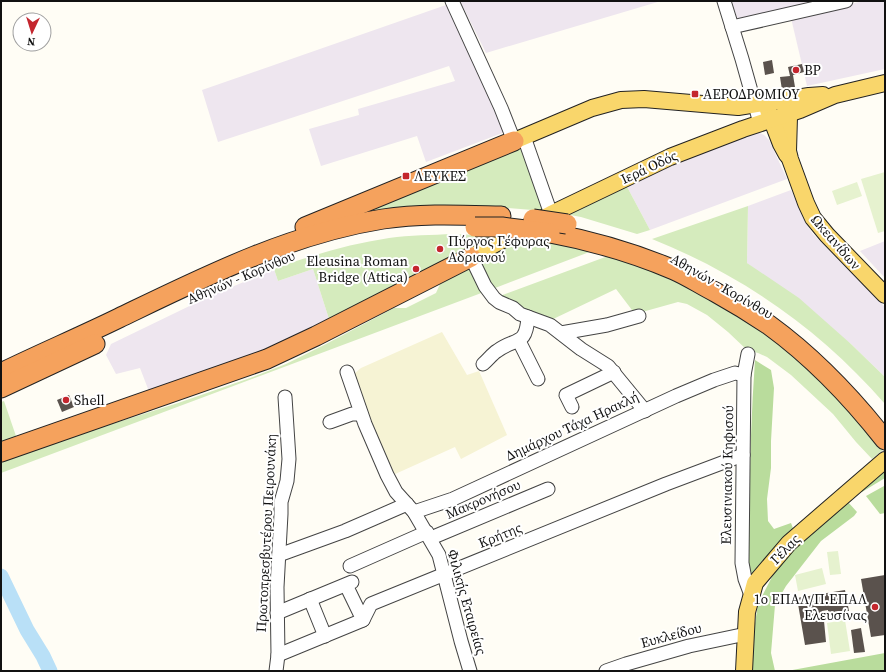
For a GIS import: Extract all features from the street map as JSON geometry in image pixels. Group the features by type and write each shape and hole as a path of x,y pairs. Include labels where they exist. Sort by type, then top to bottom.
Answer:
{"highway":[{"path":"231,265 273,240 519,139"},
{"name":"Αθηνών - Κορίνθου","path":"1,373 231,265 290,242 383,219 432,215 523,217 567,224 611,235 646,253"},
{"name":"Αθηνών - Κορίνθου","path":"1,388 237,276 294,253 324,244 385,231 416,228 502,227 551,223 593,242 681,260 745,296 776,316 806,340 840,371 851,382 882,430"},
{"path":"1,452 267,359 316,336 471,257"}],"main road":[{"name":"Ιερά Οδός","path":"471,257 551,223 670,157 766,121 786,107 809,96 835,95 885,83"},
{"name":"Ιερά Οδός","path":"519,139 592,108 620,100 644,99 738,107 761,104 786,107"},
{"name":"Ωκεανίδων","path":"761,104 766,121 790,159"},
{"path":"738,107 743,129"},
{"name":"Ωκεανίδων","path":"786,107 788,151 806,203 813,218 827,235 885,295"},
{"name":"Γέλας","path":"744,671 748,612 755,583 789,543 885,460"}],"street":[{"path":"452,1 501,108 519,139 551,223"},
{"name":"Ωκεανίδων","path":"724,1 750,83 761,104"},
{"path":"732,27 846,1"},
{"path":"471,257 485,286 494,298 528,317 550,325 581,349 608,366 645,411"},
{"path":"561,333 607,325 639,316"},
{"path":"483,364 496,352 519,341 524,336 528,317"},
{"path":"519,341 538,379"},
{"name":"Ελευσινιακού Κηφισού","path":"748,354 744,375 742,563 745,579 751,595"},
{"name":"Φιλικής Εταιρείας","path":"347,372 361,414 387,475 396,492 410,508 429,535 439,555 470,671"},
{"path":"572,407 566,394 614,372"},
{"name":"Δημάρχου Τάχα Ηρακλή","path":"279,555 410,508 453,499 714,380 735,373 744,375"},
{"name":"Πρωτοπρεσβυτέρου Πειρουνάκη","path":"276,671 278,655 277,613 281,502 287,481 289,459 285,397"},
{"path":"330,422 352,414 361,414"},
{"name":"Κρήτης","path":"363,620 371,604 659,487 743,455"},
{"name":"Μακρονήσου","path":"350,566 548,489"},
{"path":"277,613 349,583 363,620 278,655"},
{"path":"310,599 325,636"},
{"name":"Ευκλείδου","path":"606,671 689,646 746,634"}],"shaded area":[{"path":"460,1 661,1 486,53"},
{"path":"732,1 820,1 737,19"},
{"path":"863,1 885,1 885,69 807,86 791,18"},
{"path":"446,5 472,58 505,132 426,162 417,136 321,166 309,129 359,115 358,109 455,81 449,66 218,142 202,90"},
{"path":"756,131 764,135 769,140 787,179 650,230 625,183"},
{"path":"791,190 805,222 813,234 885,307 885,377 851,344 747,263 748,206"},
{"path":"885,241 885,278 860,251"},
{"path":"274,269 278,281 313,269 330,322 296,340 150,394 140,368 116,374 106,355 111,344 206,298"},
{"path":"442,332 467,375 479,371 507,435 461,459 455,447 393,475 366,417 354,374 361,368"}],"green space":[{"path":"523,145 545,211 481,206 454,206 335,221"},
{"path":"885,172 885,231 878,233 861,179"},
{"path":"857,182 862,196 837,205 832,191"},
{"path":"625,183 650,230 637,234 581,217 565,214"},
{"path":"748,206 747,263 799,298 851,344 885,377 885,404 834,352 778,307 717,270 685,253 652,239"},
{"path":"453,234 499,236 330,322 313,269 278,281 274,269 331,250 374,240 405,236"},
{"path":"525,239 561,244 592,251 490,290 478,263"},
{"path":"608,256 659,273 722,303 807,364 884,449 872,459 833,414 791,375 767,357 747,350 707,315 687,304 678,302 635,314 616,289 549,321 497,297"},
{"path":"470,268 484,292 1,473 1,456 24,452 178,403 286,364 394,308 406,308 436,293 440,284"},
{"path":"755,360 771,370 774,388 771,468 767,499 768,521 774,529 791,523 794,531 768,556 750,579 750,465"},
{"path":"4,401 17,439 1,444 1,402"},
{"path":"885,467 885,478 862,492 859,487"},
{"path":"884,486 885,513 880,514 866,496"},
{"path":"847,501 857,512 854,516 821,541 786,586 775,605 771,653 775,671 752,671 752,643 758,604 774,573 800,543"},
{"path":"838,551 841,574 830,575 827,552"},
{"path":"822,568 826,584 798,591 795,575"},
{"path":"845,620 850,651 831,654 827,623"},
{"path":"885,653 885,671 787,671"}],"building":[{"path":"772,60 774,73 765,75 763,62"},
{"path":"802,64 804,72 793,75 795,87 782,90 780,77 790,76 788,67"},
{"path":"69,395 74,407 62,412 57,400"},
{"name":"1ο ΕΠΑΛ/Π.ΕΠΑΛ Ελευσίνας","path":"885,575 885,635 871,637 861,579"},
{"name":"1ο ΕΠΑΛ/Π.ΕΠΑΛ Ελευσίνας","path":"845,590 849,611 828,614 828,610 822,611 822,615 819,615 820,622 824,621 826,642 805,645 797,598"},
{"name":"1ο ΕΠΑΛ/Π.ΕΠΑΛ Ελευσίνας","path":"861,628 865,652 854,653 851,630"}],"waterway":[{"path":"1,576 27,630 43,656 50,671"}],"place":[{"name":"BP","path":"796,70"},
{"name":"ΑΕΡΟΔΡΟΜΙΟΥ","path":"695,94"},
{"name":"ΛΕΥΚΕΣ","path":"406,176"},
{"name":"Πύργος Γέφυρας Αδριανού","path":"440,249"},
{"name":"Eleusina Roman Bridge (Attica)","path":"416,269"},
{"name":"Shell","path":"66,400"},
{"name":"1ο ΕΠΑΛ/Π.ΕΠΑΛ Ελευσίνας","path":"875,607"}]}
